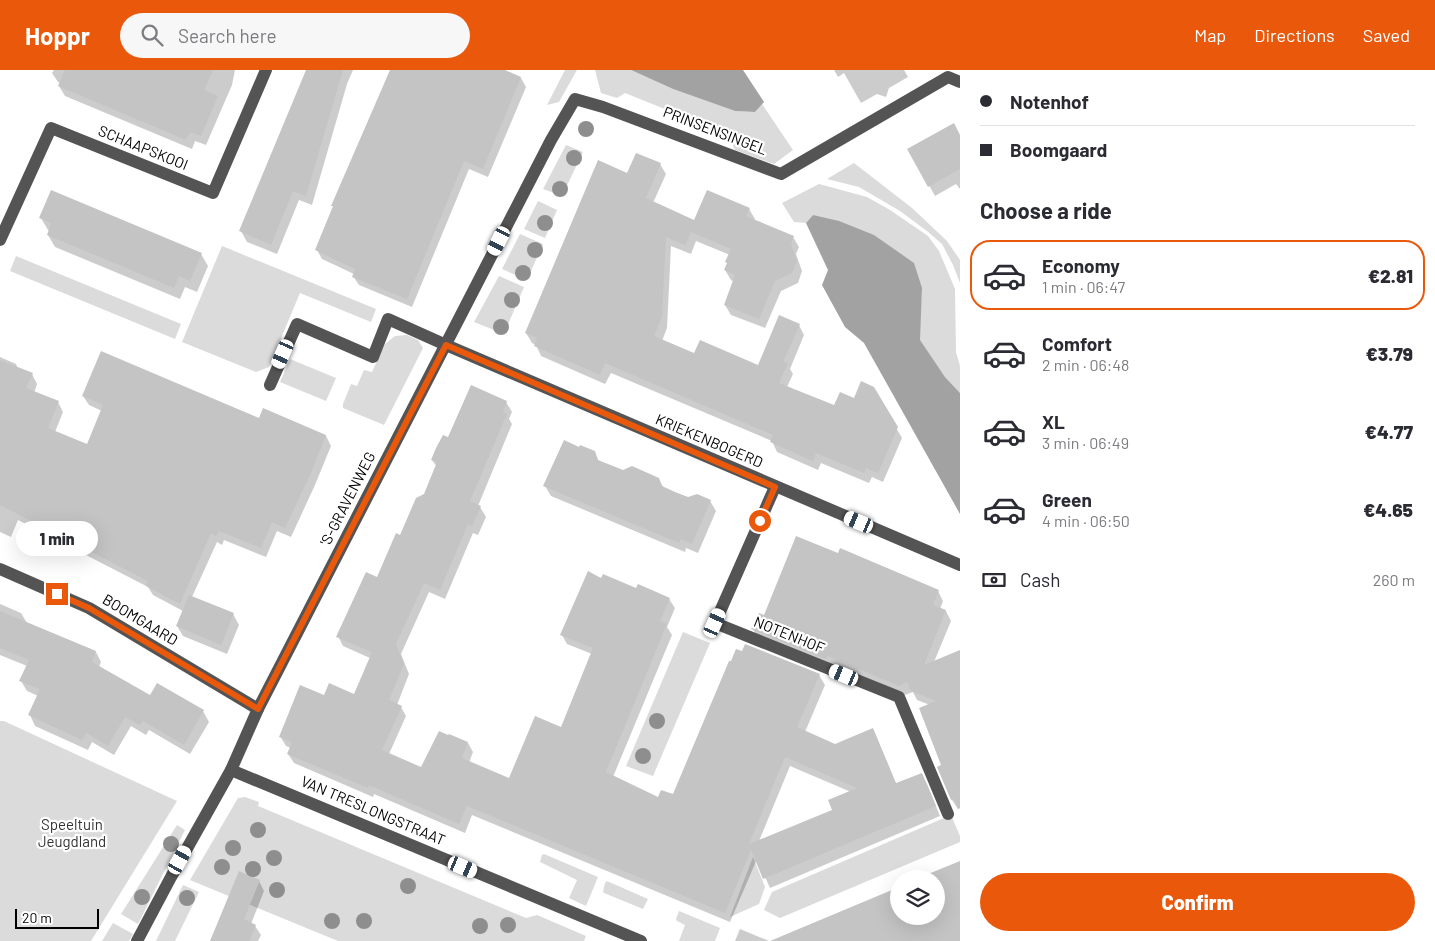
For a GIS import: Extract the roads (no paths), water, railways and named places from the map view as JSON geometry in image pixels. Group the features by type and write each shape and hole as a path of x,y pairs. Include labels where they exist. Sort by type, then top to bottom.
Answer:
{"street":[{"name":"SCHAAPSKOOI","path":"0,240 51,128 213,193 266,70"},
{"name":"PRINSENSINGEL","path":"604,107 781,174 948,77 960,82"},
{"name":"'S-GRAVENWEG","path":"137,941 231,770 258,709 551,140 575,99 604,107"},
{"name":"KRIEKENBOGERD","path":"270,385 297,324 373,357 388,319 960,565"},
{"name":"NOTENHOF","path":"775,487 715,623 899,697 948,814"},
{"name":"BOOMGAARD","path":"0,569 89,608 258,709"},
{"name":"VAN TRESLONGSTRAAT","path":"231,770 641,941"}],"park label":[{"name":"Speeltuin Jeugdland","path":"72,834"}]}
